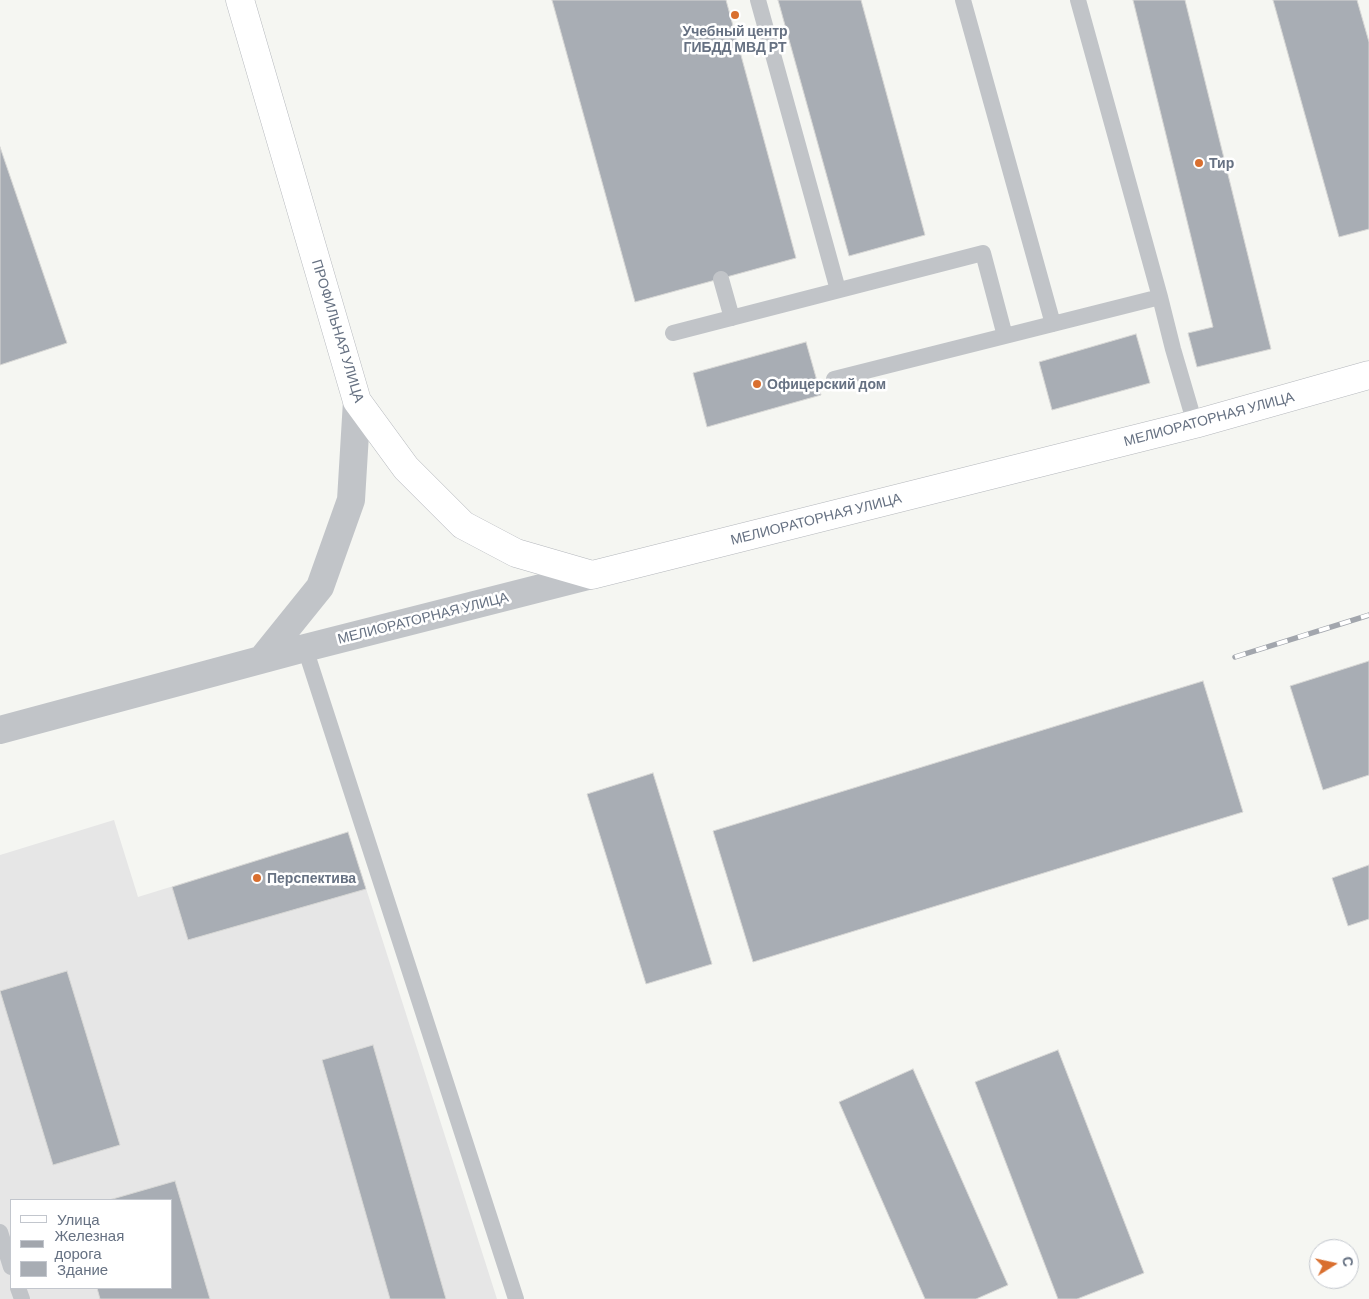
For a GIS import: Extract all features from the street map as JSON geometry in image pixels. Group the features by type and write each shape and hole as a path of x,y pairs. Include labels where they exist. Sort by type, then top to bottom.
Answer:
{"street":[{"name":"ПРОФИЛЬНАЯ УЛИЦА","path":"240,0 357,401 406,468 463,525 516,553 592,575"},
{"name":"МЕЛИОРАТОРНАЯ УЛИЦА","path":"0,730 304,648 1195,424 1369,374"},
{"path":"262,659 320,587 351,500 357,401"}],"lane":[{"path":"758,0 838,290"},
{"path":"963,0 1053,324"},
{"path":"1078,0 1195,424"},
{"path":"673,333 983,253 1005,336"},
{"path":"721,279 732,318"},
{"path":"834,380 1160,297"},
{"path":"304,648 516,1299"},
{"path":"0,1232 10,1264"}],"shaded area":[{"name":"Перспектива","path":"114,820 138,897 348,832 497,1299 0,1299 0,855"}],"building":[{"path":"552,0 726,0 796,258 635,302"},
{"path":"778,0 861,0 925,235 849,256"},
{"name":"Тир","path":"1133,0 1185,0 1271,349 1197,367 1188,333 1213,327"},
{"path":"1273,0 1357,0 1369,42 1369,229 1339,237"},
{"path":"0,147 67,343 0,365"},
{"path":"1136,334 1150,383 1052,410 1039,362"},
{"name":"Офицерский дом","path":"806,342 821,395 707,427 693,373"},
{"path":"1369,661 1369,775 1323,790 1290,686"},
{"path":"1203,681 1243,812 753,962 713,831"},
{"path":"653,773 712,964 646,984 587,794"},
{"path":"348,832 366,889 188,940 172,887"},
{"path":"1369,865 1369,919 1348,926 1332,878"},
{"path":"67,971 120,1145 53,1165 0,991"},
{"path":"373,1045 446,1299 390,1299 322,1060"},
{"path":"1058,1050 1144,1273 1077,1299 1058,1299 975,1082"},
{"path":"913,1069 1008,1285 976,1299 925,1299 839,1102"},
{"path":"175,1181 210,1299 100,1299 97,1289 172,1289 172,1199 112,1199"}],"railway":[{"path":"1235,657 1369,615"}],"place":[{"name":"Учебный центр ГИБДД МВД РТ","path":"735,15"},
{"name":"Тир","path":"1199,163"},
{"name":"Офицерский дом","path":"757,384"},
{"name":"Перспектива","path":"257,878"}]}
